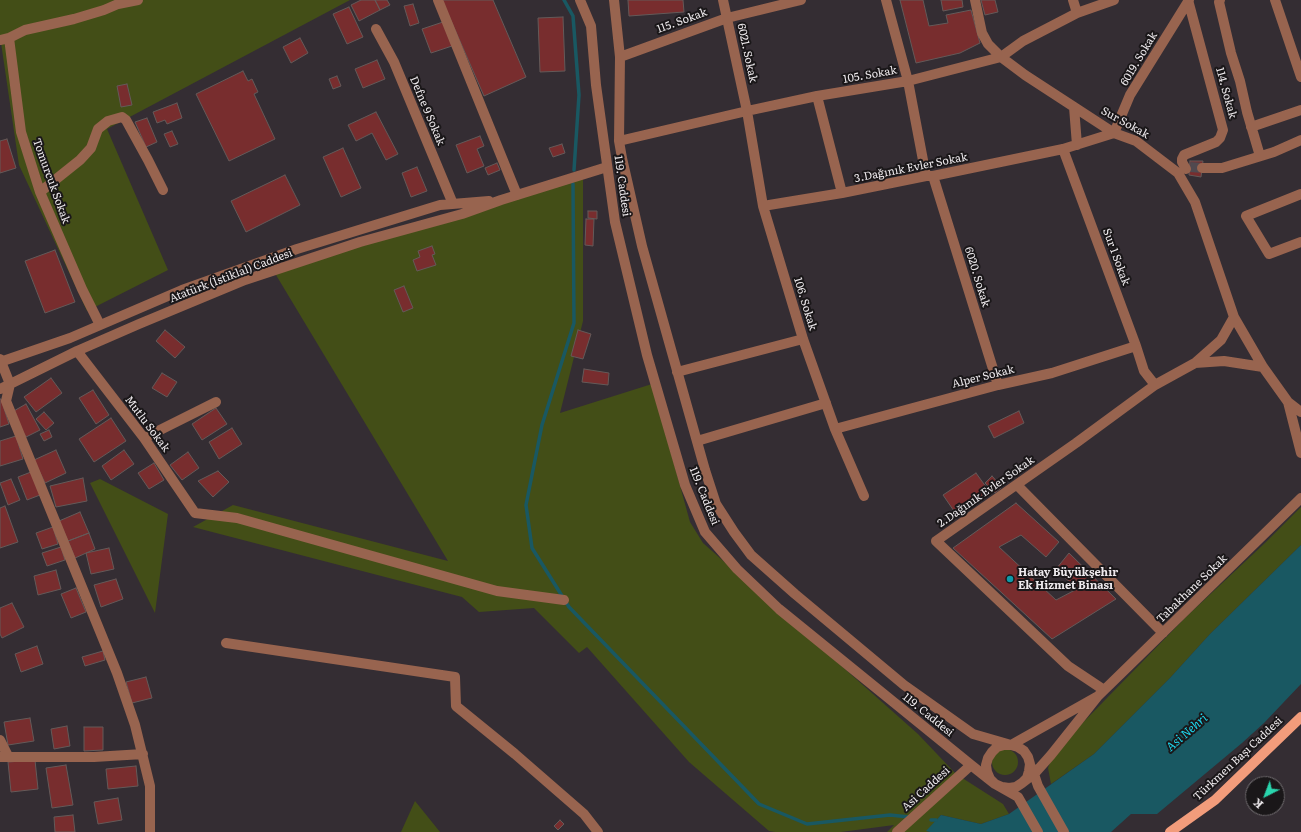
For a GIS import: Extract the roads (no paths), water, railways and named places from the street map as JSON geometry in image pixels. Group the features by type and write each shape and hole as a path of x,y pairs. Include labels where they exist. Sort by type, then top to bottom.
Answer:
{"main road":[{"name":"Türkmen Başı Caddesi","path":"1170,832 1215,800 1301,717"},
{"path":"1181,832 1215,800"},
{"path":"1165,832 1185,821"}],"street":[{"path":"4,39 25,30 74,19 118,4 138,0"},
{"path":"438,0 517,195"},
{"name":"119. Caddesi","path":"580,0 591,26"},
{"name":"119. Caddesi","path":"588,0 596,85 615,222 647,355 685,485 705,532 737,569 779,609 995,784 1018,797 1038,832"},
{"name":"119. Caddesi","path":"614,0 620,56 619,142 642,246 716,504 751,555 795,594 904,685 974,734 1011,745"},
{"name":"6021. Sokak","path":"723,0 747,111"},
{"name":"115. Sokak","path":"620,56 727,18 801,0"},
{"name":"6020. Sokak","path":"886,0 908,81 930,176 998,385"},
{"name":"Sur Sokak","path":"975,0 982,33 988,44 1025,75 1114,133 1136,141 1184,170 1234,317 1263,367 1288,402 1301,412"},
{"path":"1073,0 1077,14"},
{"name":"105. Sokak","path":"619,142 747,111 817,96 908,81 1002,56 1024,41 1077,14 1114,0"},
{"name":"6019. Sokak","path":"1114,133 1130,95 1188,0"},
{"name":"114. Sokak","path":"1184,170 1182,159 1184,155 1216,142 1220,138 1223,130 1188,0"},
{"path":"1220,0 1219,2 1231,53 1260,156"},
{"path":"1275,0 1301,77"},
{"name":"Defne 9 Sokak","path":"376,29 394,62 453,204"},
{"name":"Tomurcuk Sokak","path":"4,39 20,132 40,192 84,295 100,325"},
{"path":"817,96 842,193"},
{"path":"1074,107 1077,145"},
{"path":"1251,126 1301,110"},
{"name":"106. Sokak","path":"747,111 763,206 802,339 835,429 864,496"},
{"path":"40,192 80,160 91,148 98,129 108,121 122,117 126,120 163,190"},
{"path":"1063,149 1114,133"},
{"path":"1202,168 1222,168 1274,152 1301,140"},
{"name":"3.Dağınık Evler Sokak","path":"763,206 842,193 1063,149"},
{"name":"Sur 1 Sokak","path":"1063,149 1144,371 1155,385"},
{"name":"Atatürk (İstiklal) Caddesi","path":"0,388 77,351 246,280 360,242 462,214 501,200 607,167"},
{"path":"1301,194 1246,216 1269,254 1301,242"},
{"name":"Atatürk (İstiklal) Caddesi","path":"0,360 70,338 182,290 297,249 440,205 501,200"},
{"name":"2.Dağınık Evler Sokak","path":"1101,693 1068,666 936,541 1076,444 1155,385 1195,363 1222,340 1234,317"},
{"path":"677,372 802,339"},
{"name":"Alper Sokak","path":"835,429 998,385 1052,373 1136,346"},
{"name":"Mutlu Sokak","path":"77,351 144,438 195,513 237,518 497,591 564,600"},
{"path":"0,360 10,384 3,399 117,673 136,726 150,786 150,832"},
{"name":"2.Dağınık Evler Sokak","path":"1195,363 1224,361 1263,367"},
{"path":"144,438 216,402"},
{"name":"Sur Sokak","path":"1288,402 1301,453"},
{"path":"697,441 826,403"},
{"path":"1017,485 1163,633"},
{"name":"Tabakhane Sokak","path":"1101,693 1301,498"},
{"path":"226,643 455,677 456,706 515,754 584,814 598,832"},
{"path":"1011,745 1101,693"},
{"path":"1064,832 1038,786 1035,773 1024,751 1011,745 997,747 988,758 986,765 990,779 995,784 1009,788 1016,787 1035,773 1101,693"},
{"path":"0,740 4,756 94,757 143,754"},
{"path":"1022,783 1027,778 1029,771 1030,764 1028,757"},
{"name":"Asi Caddesi","path":"897,832 971,765"}],"water":[{"name":"Asi Nehri","path":"1301,545 1301,684 1264,723 1242,743 1157,814 1131,814 1111,832 926,831 941,815 981,824 1009,814 1094,754 1170,678 1210,634"}],"waterway":[{"path":"564,0 573,16 579,95 574,170"},
{"path":"573,184 574,323 542,425 526,505 532,548 569,607 759,804 807,824 890,815 909,817"},
{"path":"931,820 936,820"}],"tunnel":[{"path":"1190,167 1202,168"}],"place":[{"name":"Hatay Büyükşehir Ek Hizmet Binası","path":"1010,579"}]}
